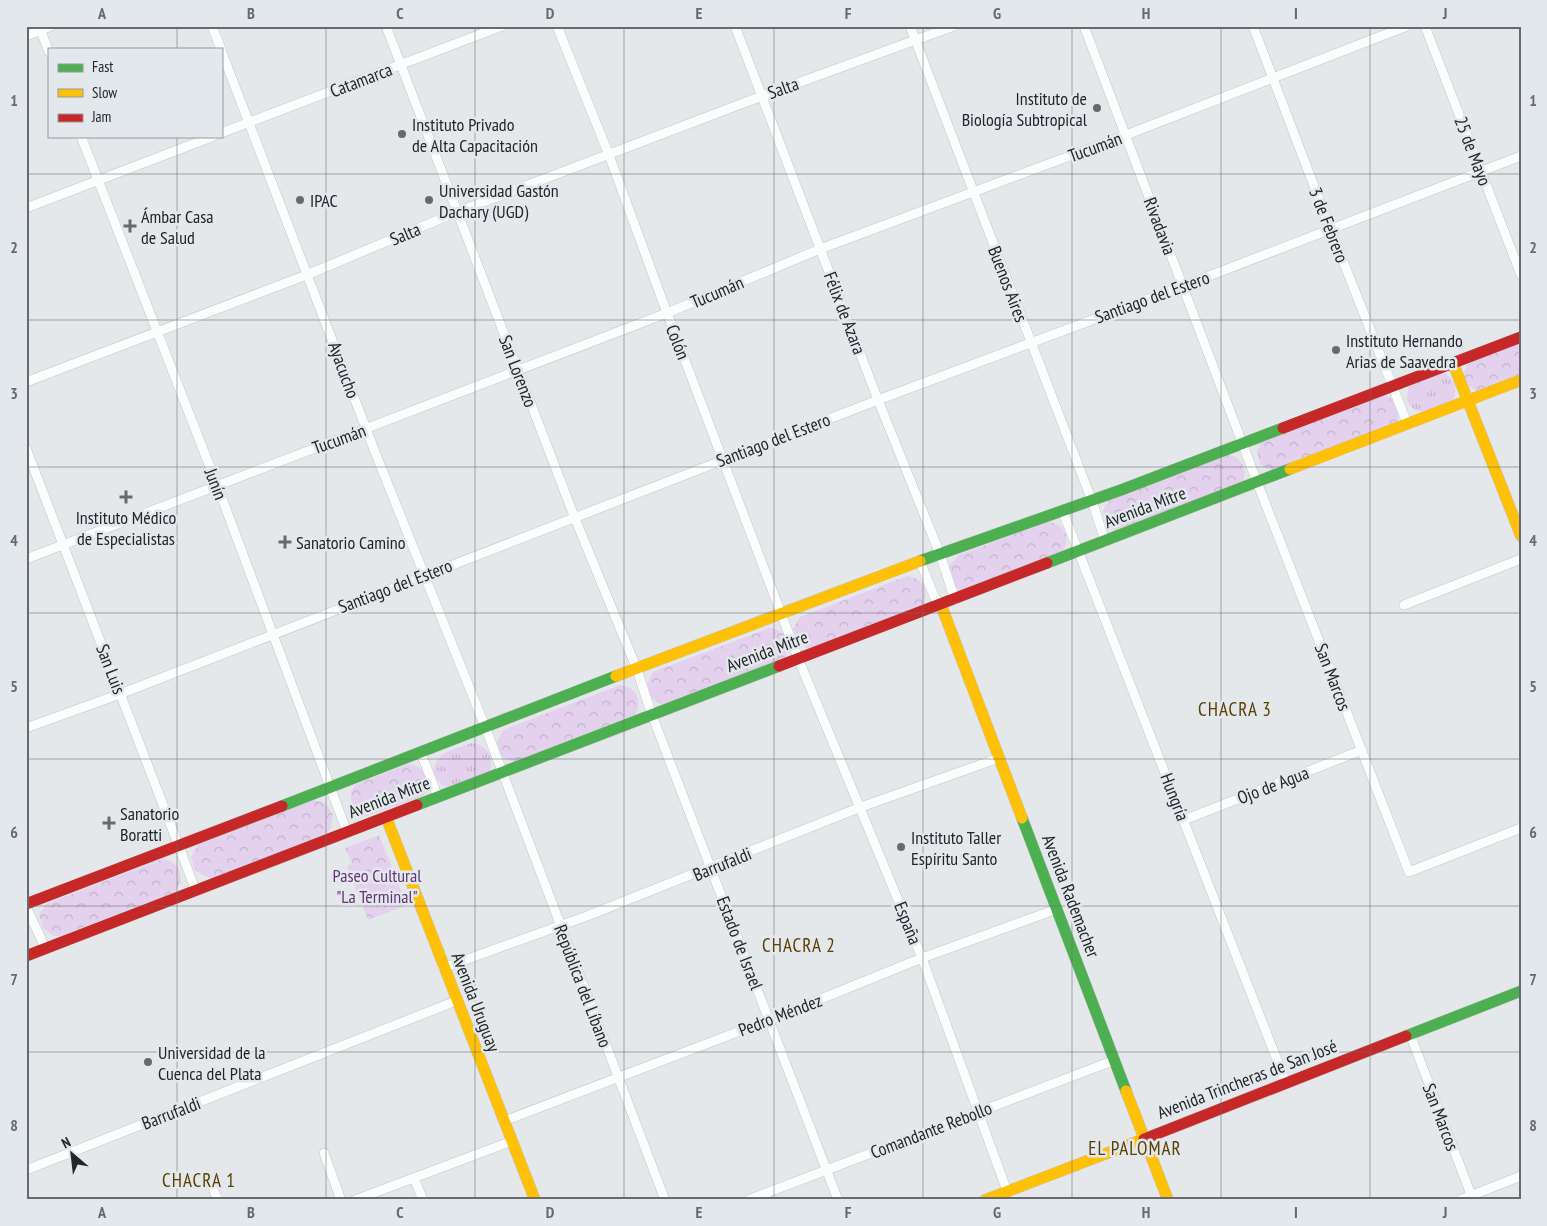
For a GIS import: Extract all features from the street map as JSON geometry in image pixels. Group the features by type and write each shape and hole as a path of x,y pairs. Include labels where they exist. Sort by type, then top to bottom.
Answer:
{"main road":[{"name":"Avenida Mitre","path":"26,906 486,729 636,667 920,561 1063,512 1392,384 1521,337"},
{"path":"1453,362 1521,536"},
{"name":"Avenida Mitre","path":"26,956 798,658 955,600 1521,380"},
{"name":"Avenida Rademacher","path":"941,605 1168,1200"},
{"name":"Avenida Uruguay","path":"386,817 456,1002 535,1200"},
{"name":"Avenida Trincheras de San José","path":"985,1200 1521,991"}],"street":[{"path":"26,36 40,28 51,26"},
{"name":"Ayacucho","path":"212,26 221,48"},
{"name":"San Lorenzo","path":"386,26 574,516 636,667 652,715"},
{"name":"Catamarca","path":"222,133 502,26"},
{"name":"Colón","path":"557,26 609,155 666,313 724,460 798,658"},
{"name":"Félix de Azara","path":"735,26 878,400 940,554 955,600"},
{"name":"Buenos Aires","path":"910,26 1092,501 1105,541"},
{"name":"Salta","path":"26,382 309,274 457,212 762,96 954,26"},
{"name":"Rivadavia","path":"1084,26 1244,443 1257,482"},
{"name":"3 de Febrero","path":"1254,26 1330,228 1407,423"},
{"name":"Tucumán","path":"26,559 518,371 666,313 820,248 972,190 1126,135 1408,26"},
{"name":"25 de Mayo","path":"1425,26 1521,275"},
{"path":"40,28 48,49"},
{"name":"Ayacucho","path":"222,52 309,274 366,429 486,729 501,772"},
{"name":"Junín","path":"82,138 217,485 271,635 347,832"},
{"path":"26,208 209,138"},
{"name":"Santiago del Estero","path":"26,728 120,694 574,516 1521,156"},
{"name":"San Luis","path":"26,448 196,891"},
{"name":"San Marcos","path":"1257,482 1409,872 1521,828"},
{"name":"Hungría","path":"1063,512 1286,1083"},
{"path":"1404,605 1521,559"},
{"path":"920,561 934,596 941,605"},
{"name":"España","path":"798,658 922,958 1007,1192"},
{"name":"Estado de Israel","path":"652,715 838,1200"},
{"name":"Ojo de Agua","path":"1184,820 1362,750"},
{"path":"421,753 438,797"},
{"name":"Barrufaldi","path":"443,968 560,926 711,868 861,807 999,758"},
{"name":"República del Líbano","path":"501,772 665,1200"},
{"path":"26,906 46,949"},
{"name":"Pedro Méndez","path":"504,1121 769,1020 922,958 1057,909"},
{"name":"Barrufaldi","path":"26,1170 456,1002"},
{"name":"San Marcos","path":"1410,1034 1472,1198"},
{"name":"Comandante Rebollo","path":"748,1200 1115,1060"},
{"path":"355,1200 512,1142"},
{"path":"324,1152 341,1200"},
{"path":"1460,1200 1472,1198 1521,1176"},
{"path":"414,1178 423,1200"}],"green space":[{"path":"1521,341 1521,376 1478,391 1469,386 1464,375 1469,362"},
{"path":"1443,372 1448,375 1455,387 1455,395 1450,405 1426,412 1415,410 1407,400 1408,387"},
{"path":"1386,395 1397,406 1399,414 1397,422 1271,471 1260,464 1257,451 1263,439"},
{"path":"1226,454 1239,460 1244,467 1243,482 1117,532 1106,524 1103,511 1109,499"},
{"path":"1048,522 1059,525 1065,533 1066,544 1061,555 962,591 953,584 948,567 959,555"},
{"path":"907,576 917,579 923,585 926,594 924,604 808,649 797,642 793,629 800,617"},
{"path":"769,628 775,629 784,635 788,645 783,661 667,704 661,704 650,697 647,684 653,672"},
{"path":"620,685 631,689 637,697 638,707 633,718 518,762 509,761 499,751 497,742 503,730"},
{"path":"472,743 482,746 488,752 491,761 490,771 448,787 442,785 434,774 437,761 446,752"},
{"path":"409,764 420,768 426,776 428,786 423,796 362,817 352,802 351,793 355,785"},
{"path":"314,800 326,804 333,815 331,828 327,833 213,878 206,877 195,870 191,857 198,845"},
{"name":"Paseo Cultural \"La Terminal\"","path":"379,835 407,905 368,920 347,866 352,864 345,848"},
{"path":"162,859 173,863 179,871 180,881 175,892 60,936 54,936 43,928 39,915 46,904"}],"traffic: fast":[{"path":"920,561 1121,490 1283,428"},
{"path":"1047,563 1290,469"},
{"path":"417,805 779,666"},
{"path":"282,806 616,676"},
{"path":"1022,818 1126,1091"},
{"path":"1406,1036 1521,991"}],"traffic: slow":[{"path":"1453,363 1521,536"},
{"path":"1290,469 1521,380"},
{"path":"616,676 920,561"},
{"path":"941,605 1022,818"},
{"path":"386,817 535,1200"},
{"path":"1126,1091 1168,1200"},
{"path":"985,1200 1144,1139"}],"traffic: jam":[{"path":"1283,428 1521,337"},
{"path":"779,666 1047,563"},
{"path":"26,956 417,805"},
{"path":"26,904 282,806"},
{"path":"1144,1139 1406,1036"}],"place":[{"name":"Instituto de Biología Subtropical","path":"1097,108"},
{"name":"Instituto Privado de Alta Capacitación","path":"402,134"},
{"name":"IPAC","path":"300,200"},
{"name":"Universidad Gastón Dachary (UGD)","path":"429,200"},
{"name":"Ámbar Casa de Salud","path":"130,226"},
{"name":"Instituto Hernando Arias de Saavedra","path":"1336,350"},
{"name":"Instituto Médico de Especialistas","path":"126,497"},
{"name":"Sanatorio Camino","path":"285,542"},
{"name":"Sanatorio Boratti","path":"109,823"},
{"name":"Instituto Taller Espíritu Santo","path":"901,847"},
{"name":"Universidad de la Cuenca del Plata","path":"148,1062"}],"district":[{"name":"CHACRA 3","path":"1235,709"},
{"name":"CHACRA 2","path":"799,945"},
{"name":"EL PALOMAR","path":"1135,1148"},
{"name":"CHACRA 1","path":"199,1180"}]}
